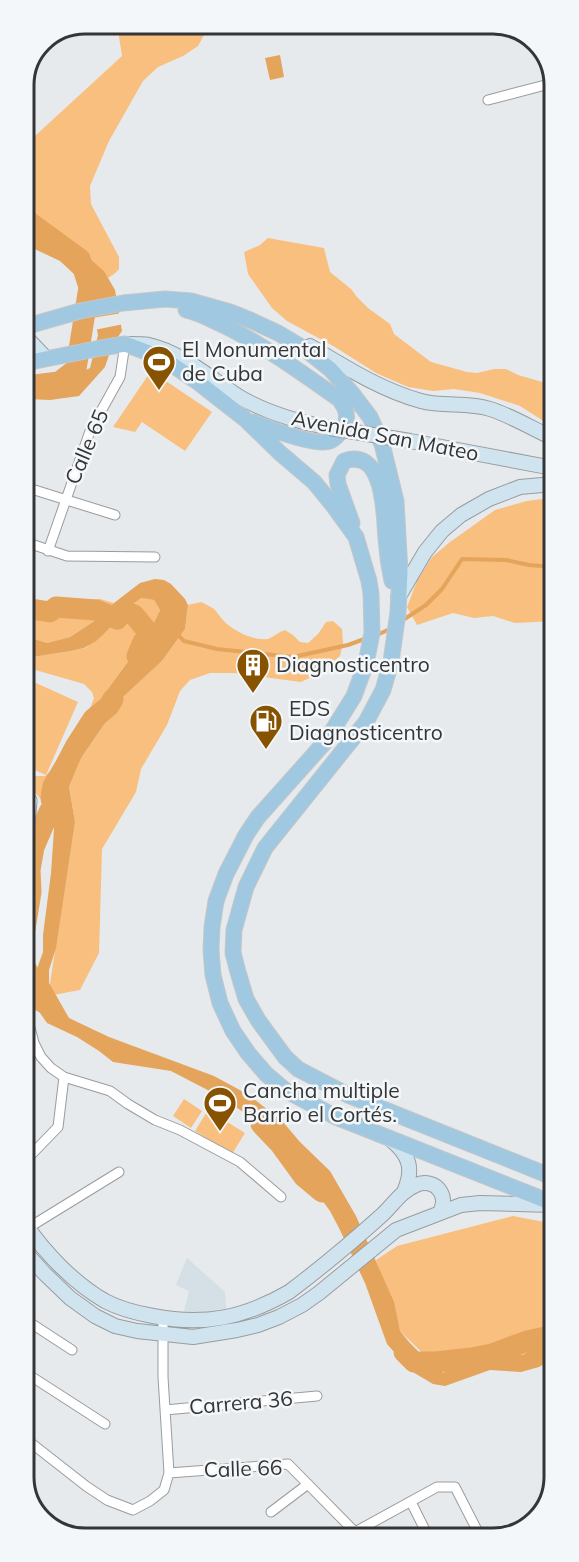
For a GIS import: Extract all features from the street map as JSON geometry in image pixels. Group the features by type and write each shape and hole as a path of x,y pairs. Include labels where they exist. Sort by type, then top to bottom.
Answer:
{"main road":[{"path":"35,325 80,311 123,303 165,299 191,301 250,320 305,349 330,369 370,417 382,444 396,501 400,572 391,662 383,690 366,722 266,849 246,887 234,930 233,953 246,999 285,1057 298,1069 348,1095 544,1174"},
{"path":"149,300 198,313 244,336 270,351 339,399 347,414 344,428 336,438 328,442 317,442 287,435 245,419"},
{"name":"Avenida San Mateo","path":"191,301 228,306 271,322 345,367 403,396 424,402 491,409 544,434"},
{"path":"35,340 46,358"},
{"path":"35,361 125,344 174,366 245,419 314,482 356,537"},
{"name":"Avenida San Mateo","path":"125,344 147,344 158,347 186,361 238,396 266,411 304,423 544,466"},
{"path":"398,605 392,582 379,482 370,465 364,461 352,459 344,461 337,475 338,484 369,581 372,633 366,663 354,696 326,741 258,817 226,873 216,901 212,927 213,975 220,1004 233,1032 248,1053 266,1074 285,1090 336,1117 544,1200"},
{"path":"398,605 425,552 442,531 461,515 489,499 520,487 544,485"},
{"path":"387,1138 397,1145 408,1161 409,1178 404,1192"},
{"path":"34,1235 56,1261 80,1284 104,1300 122,1309 163,1318 195,1321 233,1316 272,1302 289,1292 383,1214 404,1192 418,1184 431,1184 441,1192 443,1206 440,1213"},
{"path":"34,1262 70,1298 95,1316 115,1326 137,1331 193,1337 258,1325 294,1309 320,1293 396,1230 461,1205 544,1204"}],"street":[{"path":"488,100 544,85"},
{"name":"Calle 65","path":"48,551 90,431 120,377 125,344"},
{"path":"35,490 115,515"},
{"path":"35,546 67,556 155,557"},
{"path":"34,1044 41,1057 64,1077 110,1090 155,1120 180,1130 240,1161 280,1197"},
{"path":"34,1151 58,1126 64,1077"},
{"path":"34,1222 119,1172"},
{"path":"34,1445 107,1500 133,1510 150,1502 164,1490 169,1473 163,1318"},
{"path":"34,1325 72,1350"},
{"path":"34,1378 105,1424"},
{"name":"Carrera 36","path":"165,1410 317,1396"},
{"name":"Calle 66","path":"169,1473 288,1464 347,1528"},
{"path":"271,1512 308,1484"},
{"path":"367,1528 437,1487 454,1487 476,1528"},
{"path":"411,1502 424,1528"}],"shaded area":[{"path":"119,34 204,34 198,46 183,56 158,67 143,81 109,141 90,186 91,204 119,257 119,269 108,278 104,271 35,228 35,136 122,56"},
{"path":"280,55 284,77 270,80 265,58"},
{"path":"35,228 70,242 104,271 115,290 122,331 112,346 105,367 79,396 35,399 35,385 50,383 90,368 98,335 88,287 60,261 35,249"},
{"path":"268,238 324,248 330,272 351,289 368,308 390,324 394,334 431,362 477,373 506,369 544,382 544,421 520,406 480,393 454,389 433,391 408,387 376,373 287,321 272,308 248,274 244,252 260,245"},
{"name":"El Monumental de Cuba","path":"151,371 212,412 185,451 142,422 135,432 113,427"},
{"path":"544,499 544,622 515,623 493,616 474,618 453,613 417,625 407,607 417,581 432,557 495,510"},
{"path":"155,579 171,584 188,605 185,629 162,661 123,697 81,758 69,787 75,822 56,948 49,970 49,983 69,1018 109,1037 214,1076 249,1095 283,1122 330,1171 356,1216 394,1302 400,1331 419,1354 443,1373 472,1358 492,1354 523,1355 544,1340 544,1364 539,1367 521,1372 490,1370 445,1386 433,1384 411,1371 387,1344 365,1283 330,1211 281,1144 263,1126 223,1098 171,1071 113,1062 77,1037 47,1023 40,1013 34,1000 34,976 43,952 54,829 51,798 55,784 93,719 102,697 149,633 160,610 154,600 141,598 124,611 96,641 84,648 35,657 35,639 47,643 70,637 93,622 140,583"},
{"path":"141,598 154,600 160,610 149,633 102,697 93,719 55,784 51,798 54,812 49,815 43,813 42,800 34,792 35,776 45,776 59,763 81,727 94,698 92,692 84,684 35,670 35,657 85,648 106,632 124,611"},
{"path":"100,599 114,603 93,622 70,637 47,643 35,639 35,616 76,601"},
{"path":"201,602 214,609 231,627 257,639 268,639 285,630 300,642 308,643 326,622 333,621 342,629 343,643 340,656 320,673 301,682 234,673 210,673 190,680 180,691 167,725 141,769 136,792 102,849 99,953 80,990 48,996 75,822 69,787 81,758 123,697 162,661 185,629 188,605"},
{"path":"35,682 78,702 46,775 35,770"},
{"path":"184,1099 202,1111 191,1128 173,1116"},
{"name":"Cancha multiple Barrio el Cortés.","path":"208,1110 245,1133 232,1154 195,1131"},
{"path":"513,1216 544,1222 544,1341 523,1355 443,1373 400,1331 376,1260 397,1246"},
{"path":"187,1258 225,1292 227,1317 182,1320 189,1291 176,1285"}],"pier":[{"path":"122,313 124,324 94,330 92,318"}],"waterway":[{"path":"35,226 80,259 89,287 76,369 59,382 35,385"},
{"path":"400,622 426,605 442,589 462,559 506,560 544,566"},
{"path":"35,610 50,612 56,607 96,610 117,619 124,611 134,615 149,633 137,656"},
{"path":"377,635 392,628"},
{"path":"177,636 184,641 217,649 293,657 348,645 367,638"},
{"path":"34,846 49,812 54,812 51,798 53,786 93,719 109,706 113,699"},
{"path":"34,985 38,999 44,1003"},
{"path":"261,1124 280,1144 304,1177 322,1192"},
{"path":"404,1352 414,1362 436,1362 492,1354 544,1337"}],"place":[{"name":"El Monumental de Cuba","path":"159,391"},
{"name":"Diagnosticentro","path":"253,694"},
{"name":"EDS Diagnosticentro","path":"266,750"},
{"name":"Cancha multiple Barrio el Cortés.","path":"220,1132"}]}
